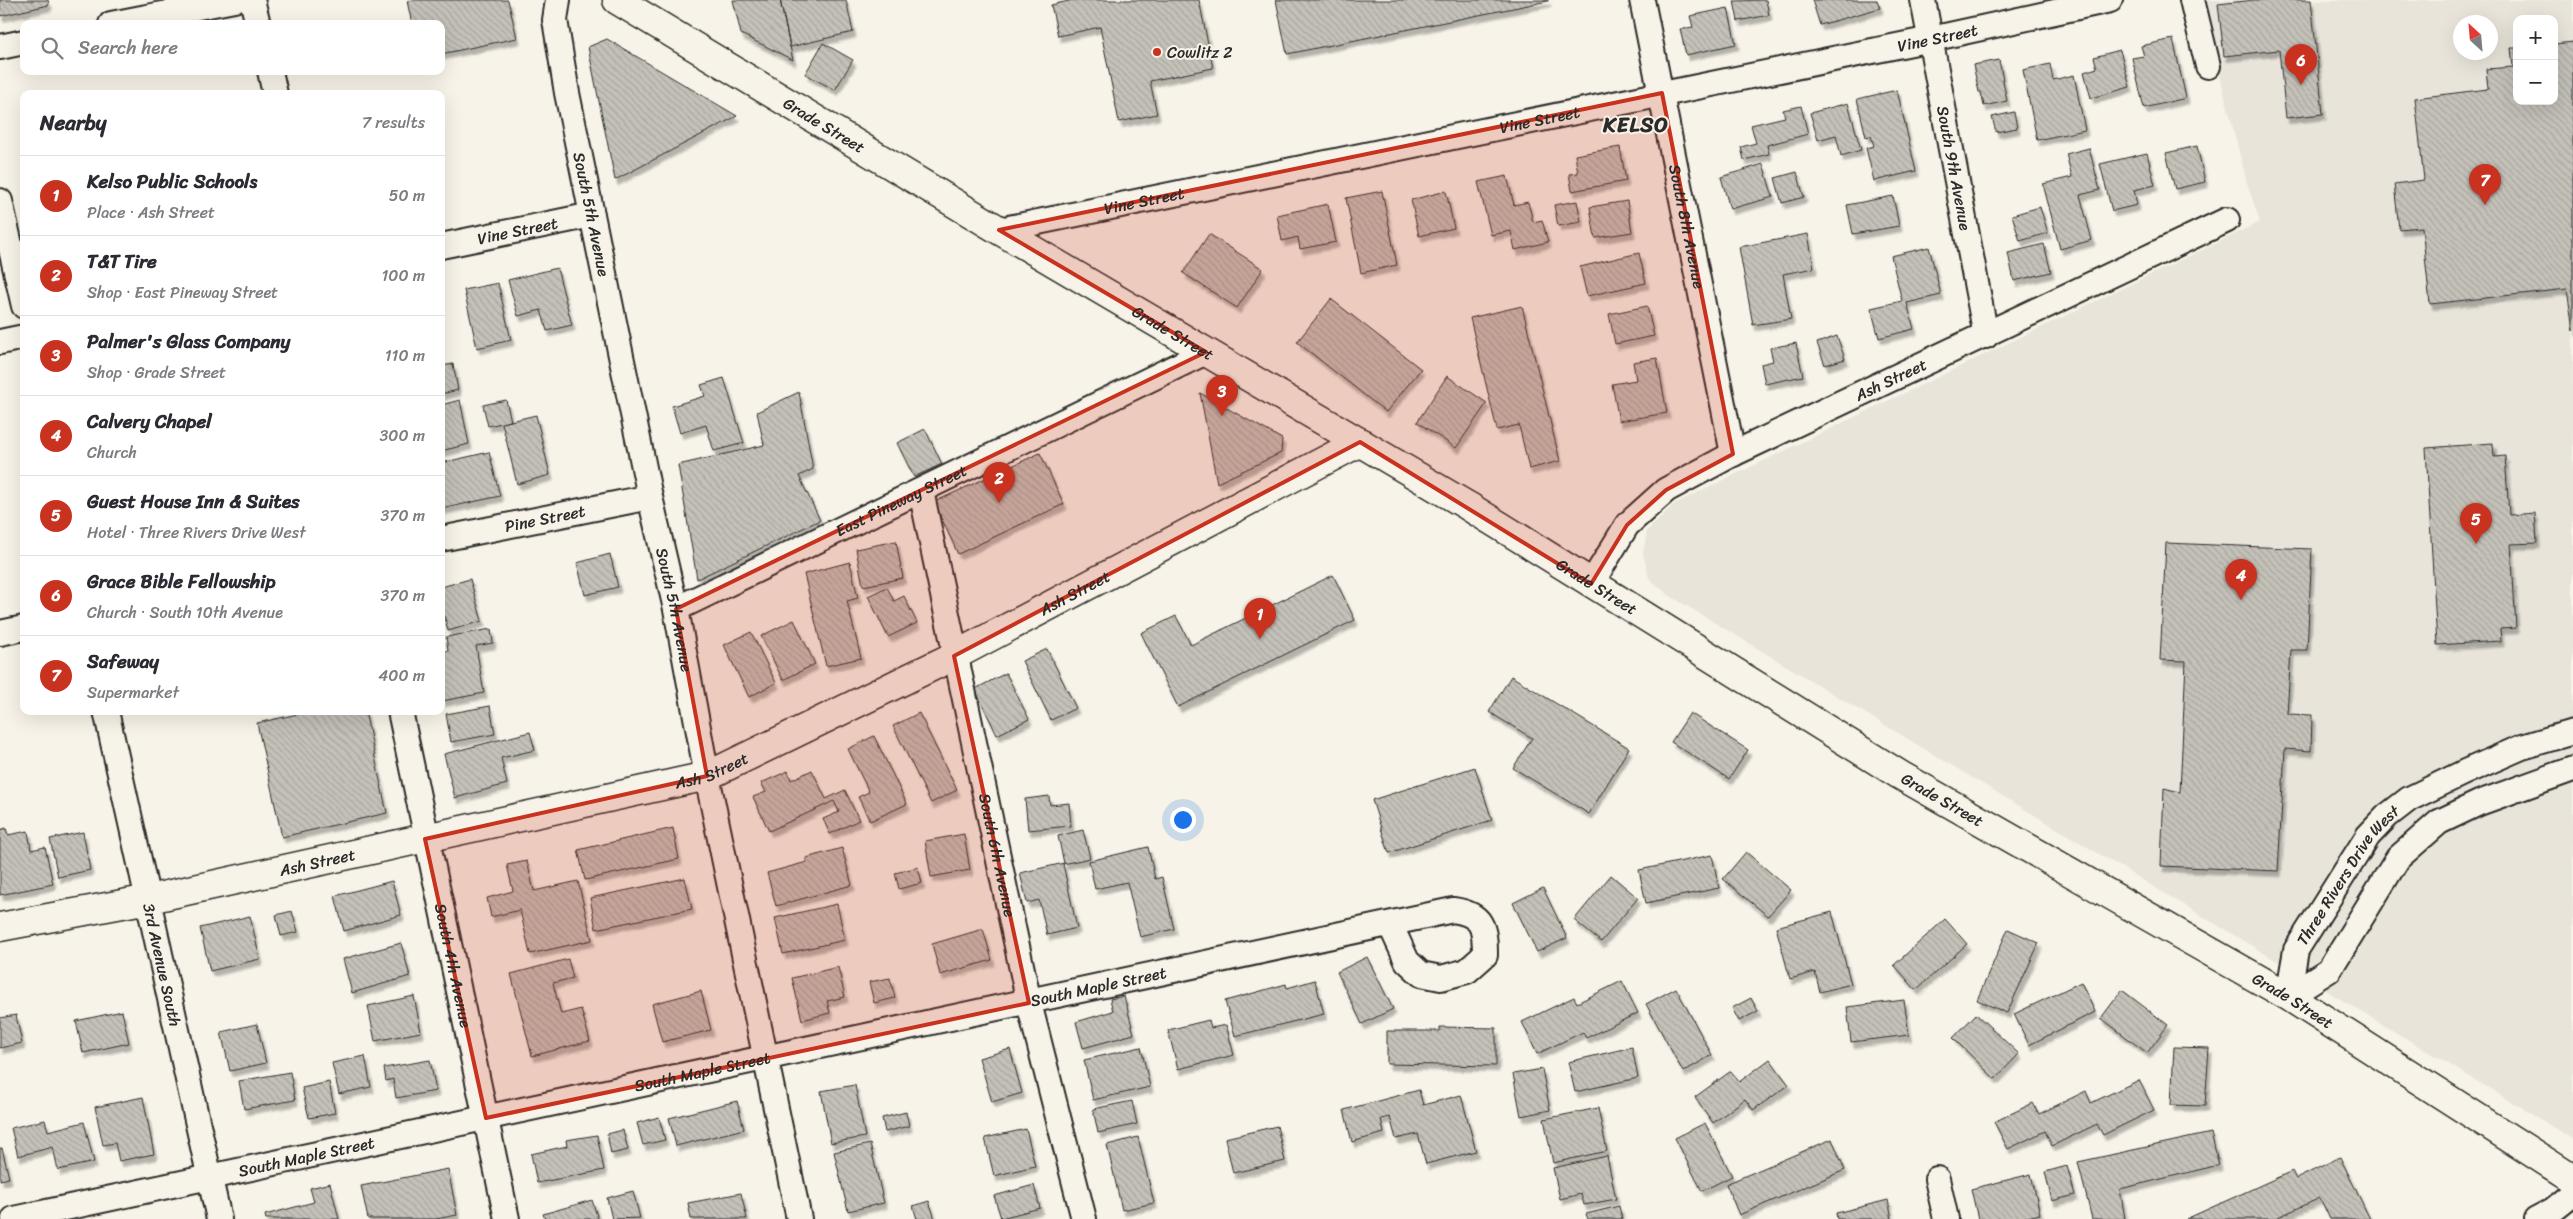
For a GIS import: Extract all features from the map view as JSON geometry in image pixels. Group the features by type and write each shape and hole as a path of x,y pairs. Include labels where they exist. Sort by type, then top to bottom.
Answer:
{"main road":[{"name":"Grade Street","path":"617,0 999,230 1468,506 1900,774 2288,996 2573,1179"},
{"name":"Ash Street","path":"0,927 149,899 707,776 954,656 1360,442"}],"street":[{"path":"132,20 234,0"},
{"path":"252,0 257,20"},
{"name":"South 5th Avenue","path":"558,0 556,20 567,93 650,497 676,609 707,776 799,1219"},
{"name":"South 8th Avenue","path":"1642,0 1662,93 1732,454"},
{"name":"South 9th Avenue","path":"1923,0 1986,336"},
{"name":"Vine Street","path":"999,230 1931,39 2110,0"},
{"path":"2192,0 2208,66"},
{"path":"0,47 20,43"},
{"path":"271,75 274,90"},
{"path":"0,201 20,288"},
{"name":"Vine Street","path":"445,245 592,215"},
{"name":"Ash Street","path":"1591,584 1627,525 1666,490 1732,454 1986,336 2227,220"},
{"path":"0,342 20,338"},
{"name":"East Pineway Street","path":"676,609 1206,352"},
{"name":"South 6th Avenue","path":"921,491 954,656 1029,1002 1084,1219"},
{"name":"Pine Street","path":"445,538 650,497"},
{"path":"0,633 20,629"},
{"name":"3rd Avenue South","path":"107,715 218,1219"},
{"name":"South 4th Avenue","path":"401,715 425,839 507,1219"},
{"name":"Three Rivers Drive West","path":"2288,996 2296,950 2368,836 2387,816 2409,799 2465,772 2522,747 2573,732"},
{"name":"Three Rivers Drive West","path":"2288,996 2329,970 2398,858 2440,822 2479,803 2573,769"},
{"name":"South Maple Street","path":"14,1219 1390,924"},
{"path":"1937,1180 1946,1219"},
{"path":"2536,1219 2553,1210 2573,1194"}],"highlighted area":[{"path":"1662,93 1733,454 1666,490 1627,525 1591,584 1360,442 954,656 1029,1003 486,1118 425,839 707,776 676,609 1206,352 999,230"}],"shaded area":[{"path":"2206,0 2573,0 2573,1139 1667,594 1649,578 1643,553 1647,531 1674,504 2260,222 2247,183 2222,84"}],"building":[{"path":"0,0 48,0 49,5 0,16"},
{"path":"508,0 517,38 445,53 445,20 411,20 407,1"},
{"path":"733,0 780,0 793,60 741,34"},
{"path":"780,0 846,0 853,32 790,47"},
{"name":"Cowlitz 2","path":"1073,0 1199,0 1213,68 1150,81 1157,114 1119,122 1100,27 1058,36 1051,5"},
{"path":"1276,0 1548,0 1548,1 1287,54"},
{"path":"1766,0 1769,15 1738,21 1734,1"},
{"path":"1812,0 1877,0 1880,8 1820,25"},
{"path":"2254,0 2311,0 2323,114 2286,118 2279,50 2224,56 2218,4"},
{"path":"1728,8 1736,44 1686,55 1680,29 1693,27 1690,16"},
{"path":"607,39 737,116 615,180 588,47"},
{"path":"2173,39 2186,98 2144,108 2132,58 2144,56 2141,46"},
{"path":"2573,42 2573,331 2567,289 2430,304 2422,227 2399,229 2394,184 2424,180 2415,98 2488,89 2486,69 2513,67 2513,105 2558,105 2558,44"},
{"path":"823,43 853,60 835,90 805,74"},
{"path":"2511,48 2513,48 2513,67"},
{"path":"2120,50 2130,87 2091,98 2084,72 2097,68 2094,57"},
{"path":"1999,60 2007,101 1984,106 1973,65"},
{"path":"2050,64 2053,80 2074,75 2085,130 2037,140 2023,70"},
{"path":"1897,90 1916,171 1874,181 1866,148 1874,146 1871,136 1866,137 1857,99"},
{"path":"1848,103 1861,150 1841,156 1836,135 1818,140 1810,113"},
{"path":"1801,106 1808,134 1767,145 1769,154 1744,160 1741,147 1756,143 1751,125 1785,117 1783,110"},
{"path":"2014,112 2017,128 1996,132 1992,117"},
{"path":"2197,146 2205,182 2175,189 2166,153"},
{"path":"1620,147 1626,181 1572,191 1569,174 1578,173 1575,155"},
{"path":"2089,148 2100,190 2080,195 2092,240 2060,249 2043,184 2072,177 2066,154"},
{"path":"2147,153 2155,185 2134,190 2137,205 2112,211 2100,164"},
{"path":"1763,164 1773,197 1730,209 1721,177"},
{"path":"1797,172 1804,197 1782,203 1775,178"},
{"path":"1507,176 1514,205 1528,202 1533,222 1542,220 1548,242 1515,250 1511,231 1491,235 1478,182"},
{"path":"1382,191 1397,265 1361,273 1346,198"},
{"path":"1446,191 1454,228 1419,236 1411,200"},
{"path":"1893,196 1899,226 1853,234 1847,205"},
{"path":"1577,201 1581,222 1558,226 1554,205"},
{"path":"1627,201 1632,232 1595,238 1590,207"},
{"path":"1328,204 1336,242 1300,249 1298,237 1282,241 1277,215"},
{"path":"2040,207 2048,233 2020,241 2012,215"},
{"path":"1209,234 1263,269 1237,308 1183,273"},
{"path":"1808,234 1814,268 1783,274 1791,319 1753,325 1739,247"},
{"path":"2044,244 2051,272 2014,281 2008,253"},
{"path":"1929,247 1941,295 1907,303 1914,329 1879,338 1871,308 1902,301 1891,256"},
{"path":"1639,253 1646,283 1587,296 1580,267"},
{"path":"557,268 572,325 547,331 541,310 518,316 508,280"},
{"path":"498,283 511,340 477,348 464,290"},
{"path":"1331,299 1421,369 1386,412 1297,342"},
{"path":"1522,306 1560,461 1529,469 1519,425 1497,430 1470,318"},
{"path":"1647,306 1654,336 1615,344 1609,314"},
{"path":"1837,336 1845,359 1825,365 1817,343"},
{"path":"1796,343 1803,376 1765,384 1761,364 1773,361 1770,348"},
{"path":"1657,358 1667,413 1619,421 1612,384 1636,380 1633,362"},
{"path":"453,364 458,390 445,393 445,365"},
{"path":"1447,376 1487,403 1456,448 1417,422"},
{"path":"724,378 744,443 714,451 706,425 680,433 672,406 705,396 701,385"},
{"path":"799,392 813,469 799,476 820,520 697,579 678,465 764,445 757,412"},
{"path":"1200,393 1282,439 1281,453 1217,483"},
{"path":"460,400 469,444 445,450 445,404"},
{"path":"506,400 511,421 488,426 483,405"},
{"path":"536,415 550,475 517,484 502,423"},
{"path":"925,429 942,464 914,477 897,443"},
{"path":"2493,443 2494,457 2505,456 2509,515 2535,513 2537,543 2511,544 2516,628 2500,629 2501,641 2437,645 2426,448"},
{"path":"489,452 500,496 445,508 445,462"},
{"path":"1040,453 1064,504 958,554 934,502"},
{"path":"896,541 903,578 863,586 856,549"},
{"path":"2166,543 2312,549 2307,650 2291,650 2287,714 2312,715 2311,751 2285,749 2278,871 2161,866 2164,788 2180,792 2186,661 2160,660"},
{"path":"610,554 618,587 585,595 577,563"},
{"path":"850,562 858,598 847,601 861,658 826,666 804,574"},
{"path":"1333,575 1355,620 1178,707 1141,633 1176,616 1191,645"},
{"path":"470,579 482,621 448,631 445,619 445,586"},
{"path":"887,587 894,601 904,596 917,623 888,637 868,596"},
{"path":"794,620 815,664 783,680 761,636"},
{"path":"491,629 493,643 476,646 484,693 445,700 445,651 448,651 446,637"},
{"path":"751,632 776,683 749,697 724,645"},
{"path":"1047,649 1076,708 1051,720 1022,661"},
{"path":"1006,673 1029,719 997,735 975,689"},
{"path":"1511,676 1629,748 1589,814 1513,768 1532,738 1489,712"},
{"path":"490,706 495,734 451,742 446,714"},
{"path":"919,713 957,790 931,803 893,726"},
{"path":"1690,713 1748,750 1729,779 1671,742"},
{"path":"293,715 366,715 387,813 282,837 257,723"},
{"path":"530,732 535,750 501,758 507,784 455,798 444,754"},
{"path":"874,736 907,804 870,821 858,797 869,792 848,749"},
{"path":"1475,767 1492,820 1389,853 1372,800"},
{"path":"812,770 826,799 845,790 859,820 830,834 823,819 839,812 834,801 769,831 753,797 766,792 761,783 788,771 791,780"},
{"path":"1049,796 1050,805 1069,803 1071,826 1028,830 1025,799"},
{"path":"6,828 8,835 28,831 31,850 45,847 53,884 0,895 0,830"},
{"path":"673,828 679,859 585,880 578,850"},
{"path":"1083,830 1090,858 1063,864 1077,928 1047,935 1039,900 1027,903 1020,873 1064,863 1058,836"},
{"path":"83,832 90,870 58,877 50,839"},
{"path":"964,834 970,870 931,877 925,841"},
{"path":"1148,847 1155,879 1162,877 1174,929 1140,937 1127,882 1095,889 1089,861"},
{"path":"842,848 852,885 776,906 767,873 807,862 806,858"},
{"path":"1746,852 1791,890 1768,916 1723,879"},
{"path":"1712,855 1719,888 1646,903 1639,870"},
{"path":"527,861 534,891 578,881 592,940 530,954 520,910 491,917 487,898 513,891 507,865"},
{"path":"918,867 922,883 899,889 895,873"},
{"path":"1611,875 1638,898 1601,942 1574,920"},
{"path":"685,878 692,909 596,929 590,898"},
{"path":"392,881 401,915 344,931 335,896"},
{"path":"1543,888 1567,938 1537,952 1513,903"},
{"path":"837,904 845,940 783,954 775,918"},
{"path":"292,911 298,932 281,936 276,915"},
{"path":"1832,912 1851,984 1820,992 1815,972 1790,979 1776,927"},
{"path":"250,916 260,959 210,971 200,928"},
{"path":"1945,919 1967,944 1916,990 1894,965"},
{"path":"983,929 992,960 940,975 932,944"},
{"path":"2008,929 2039,943 2007,1013 1977,1000"},
{"path":"401,943 410,976 352,993 343,959"},
{"path":"1367,957 1393,1009 1362,1024 1337,972"},
{"path":"568,959 573,978 553,983 561,1014 581,1009 590,1041 532,1056 511,974"},
{"path":"838,967 845,997 827,1001 830,1013 802,1020 792,978"},
{"path":"890,978 895,998 874,1003 869,982"},
{"path":"1315,980 1324,1014 1235,1036 1225,1001 1286,984 1287,988"},
{"path":"1622,981 1638,1013 1586,1038 1583,1032 1537,1054 1522,1022 1574,997 1577,1003"},
{"path":"2081,982 2095,1012 2029,1045 2014,1014"},
{"path":"1676,988 1712,1055 1683,1072 1646,1004"},
{"path":"2122,990 2168,1025 2147,1053 2101,1018"},
{"path":"701,991 711,1030 662,1042 652,1004"},
{"path":"414,996 421,1032 375,1041 368,1006"},
{"path":"1124,996 1134,1034 1083,1048 1076,1022 1113,1011 1110,999"},
{"path":"1751,998 1758,1011 1739,1021 1732,1008"},
{"path":"1904,1000 1909,1035 1851,1042 1847,1007"},
{"path":"122,1011 129,1043 83,1053 76,1021"},
{"path":"1976,1014 2019,1054 1995,1079 1953,1038"},
{"path":"16,1015 22,1043 0,1048 0,1018"},
{"path":"1209,1020 1211,1028 1226,1025 1234,1055 1178,1069 1168,1030"},
{"path":"257,1024 266,1063 230,1071 221,1032"},
{"path":"1440,1027 1496,1028 1496,1066 1387,1064 1387,1031 1440,1031"},
{"path":"1141,1047 1150,1087 1093,1100 1084,1060"},
{"path":"1632,1047 1638,1078 1575,1092 1568,1062"},
{"path":"2174,1047 2209,1048 2205,1106 2171,1105"},
{"path":"1010,1049 1022,1093 992,1102 979,1058"},
{"path":"365,1056 371,1087 339,1094 332,1063"},
{"path":"1770,1059 1789,1085 1753,1110 1745,1099 1713,1123 1695,1097 1731,1071 1739,1082"},
{"path":"430,1060 436,1091 396,1098 393,1079 386,1081 384,1068"},
{"path":"1542,1069 1550,1110 1521,1116 1513,1074"},
{"path":"290,1072 295,1100 244,1109 239,1081"},
{"path":"2139,1080 2154,1110 2103,1135 2097,1124 2052,1146 2045,1131 2008,1149 1994,1122 2033,1103 2039,1114 2086,1091 2091,1103"},
{"path":"329,1082 335,1113 309,1118 302,1088"},
{"path":"855,1085 865,1137 831,1143 821,1091"},
{"path":"1419,1090 1423,1105 1461,1095 1476,1151 1426,1164 1418,1134 1396,1139 1390,1117 1381,1119 1384,1133 1352,1142 1344,1110"},
{"path":"143,1097 154,1154 119,1161 115,1143 103,1145 95,1107"},
{"path":"737,1101 744,1129 676,1146 669,1118"},
{"path":"1132,1101 1137,1124 1098,1133 1093,1109"},
{"path":"1598,1108 1607,1151 1553,1163 1544,1119"},
{"path":"906,1112 909,1126 885,1132 882,1118"},
{"path":"659,1117 665,1140 643,1145 637,1123"},
{"path":"45,1120 48,1131 84,1122 94,1162 58,1170 53,1147 18,1156 11,1128"},
{"path":"1705,1123 1732,1176 1702,1191 1675,1138"},
{"path":"1277,1126 1285,1161 1233,1173 1225,1138"},
{"path":"1026,1129 1035,1166 994,1176 985,1138"},
{"path":"623,1130 628,1150 611,1154 607,1134"},
{"path":"2211,1133 2219,1165 2120,1189 2125,1219 2092,1219 2078,1162"},
{"path":"597,1135 604,1170 537,1183 531,1154 567,1146 566,1140"},
{"path":"1138,1137 1154,1203 1122,1210 1107,1145"},
{"path":"1832,1139 1845,1170 1739,1215 1726,1184"},
{"path":"870,1144 884,1203 848,1211 834,1152"},
{"path":"0,1148 2,1148 9,1178 0,1180"},
{"path":"1607,1156 1616,1199 1584,1205 1581,1194 1560,1199 1553,1168"},
{"path":"2340,1157 2370,1219 2330,1219 2320,1198 2274,1219 2186,1219 2292,1171 2296,1179"},
{"path":"2067,1166 2075,1195 2052,1201 2045,1172"},
{"path":"448,1169 457,1215 436,1219 368,1219 361,1186"},
{"path":"2031,1174 2040,1214 2019,1219 1978,1219 1971,1189"},
{"path":"330,1183 339,1219 266,1219 265,1215 314,1202 310,1188"},
{"path":"1034,1185 1040,1208 1001,1218 994,1196"},
{"path":"633,1191 640,1218 612,1219 607,1198"},
{"path":"741,1193 747,1219 691,1219 688,1203"},
{"path":"592,1200 598,1219 545,1219 543,1214"},
{"path":"1888,1200 1892,1219 1837,1219 1836,1213"},
{"path":"929,1201 935,1219 917,1219 913,1206"},
{"path":"1619,1206 1622,1219 1588,1219 1586,1214"}],"place":[{"name":"Cowlitz 2","path":"1157,52"},
{"name":"Grace Bible Fellowship","path":"2301,85"},
{"name":"Safeway","path":"2485,205"},
{"name":"Palmer's Glass Company","path":"1222,416"},
{"name":"T&T Tire","path":"999,503"},
{"name":"Guest House Inn & Suites","path":"2476,544"},
{"name":"Calvery Chapel","path":"2241,600"},
{"name":"Kelso Public Schools","path":"1260,639"}],"district":[{"name":"KELSO","path":"1636,125"}]}
